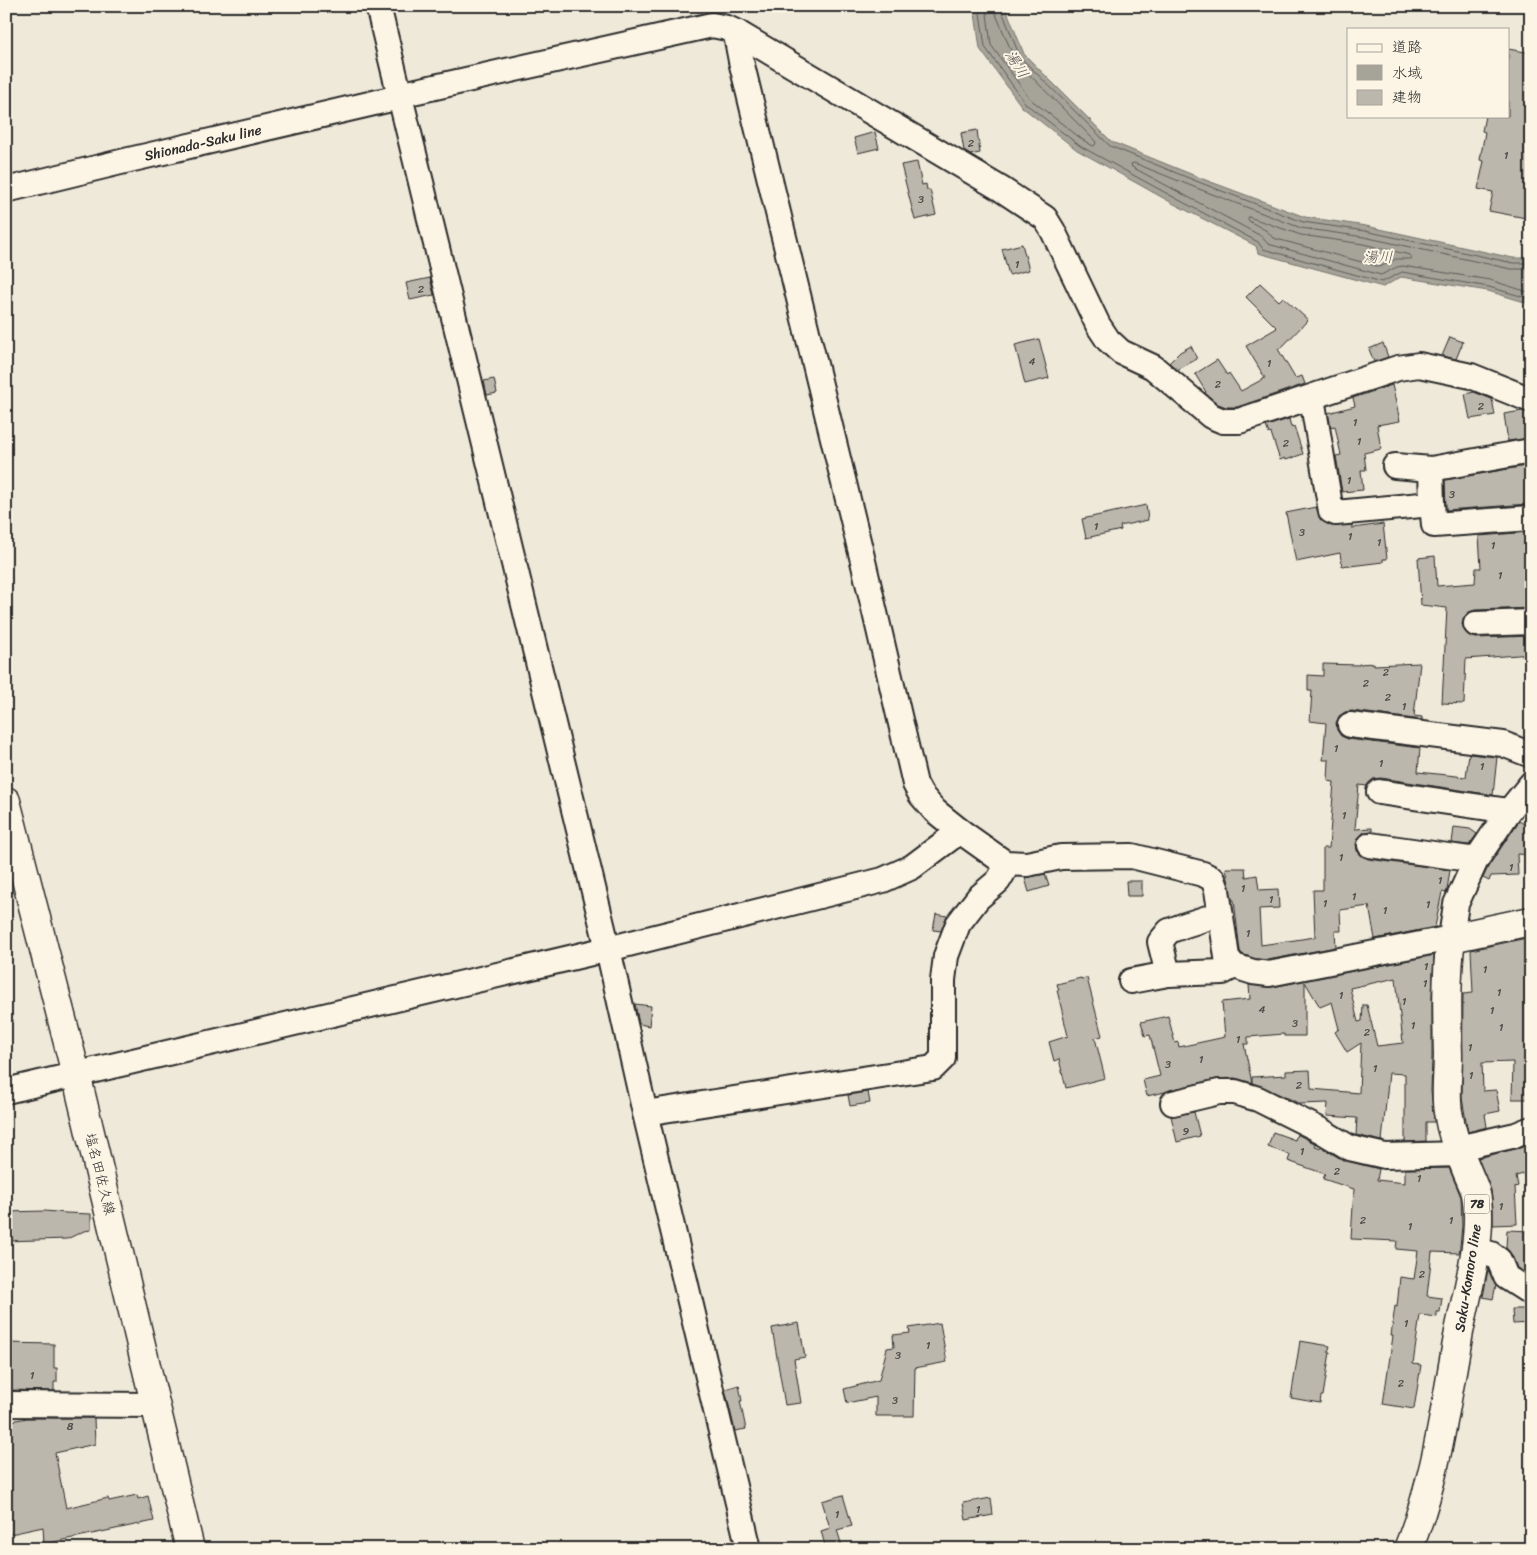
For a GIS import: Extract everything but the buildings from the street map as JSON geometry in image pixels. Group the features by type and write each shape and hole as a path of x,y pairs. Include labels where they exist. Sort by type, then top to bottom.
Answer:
{"main road":[{"name":"塩名田佐久線","path":"6,801 76,1074 190,1549"},
{"path":"1450,938 1531,921"},
{"name":"Saku-Komoro line","path":"1408,1549 1433,1474 1446,1413 1475,1250 1476,1193 1453,1136 1448,1110 1447,988 1450,938"}],"street":[{"path":"378,6 608,949 749,1549"},
{"name":"Shionada-Saku line","path":"6,190 399,96 712,25 727,28 738,33 992,184 1045,218 1098,325 1108,340 1121,352 1153,367 1211,416 1223,421 1239,420 1312,398 1398,368 1419,365 1470,376 1531,400"},
{"path":"738,33 737,40 741,61 863,561 915,784 926,803 960,831 1005,863 1027,864 1061,857 1132,856 1203,874 1213,879 1217,890 1227,957 1234,966 1253,972 1269,974 1450,938 1456,904 1476,860 1509,811 1531,784"},
{"path":"1312,398 1332,512 1336,514 1432,504"},
{"path":"1395,466 1431,470 1531,451"},
{"path":"1431,470 1434,525 1531,518"},
{"path":"1476,624 1531,622"},
{"path":"1350,725 1503,744 1531,755"},
{"path":"1379,792 1509,811"},
{"path":"6,1091 608,949 883,880 912,867 960,831"},
{"path":"1370,845 1476,860"},
{"path":"645,1113 933,1068 943,1058 946,956 958,924 978,898 998,881 1004,871 1005,863"},
{"path":"1168,974 1160,942 1169,931 1220,914"},
{"path":"1131,981 1168,974 1222,972 1234,966"},
{"path":"1173,1103 1219,1092 1235,1092 1258,1098 1350,1148 1385,1156 1459,1151 1531,1129"},
{"path":"1475,1250 1491,1254 1499,1260 1506,1277 1531,1293"},
{"path":"6,1404 156,1405"}],"water":[{"name":"湯川","path":"974,6 1005,6 1024,54 1112,142 1203,179 1305,217 1366,226 1513,258 1531,258 1531,304 1488,291 1401,277 1383,287 1258,253 1256,246 1174,204 1077,150 1022,107 980,49"}]}
